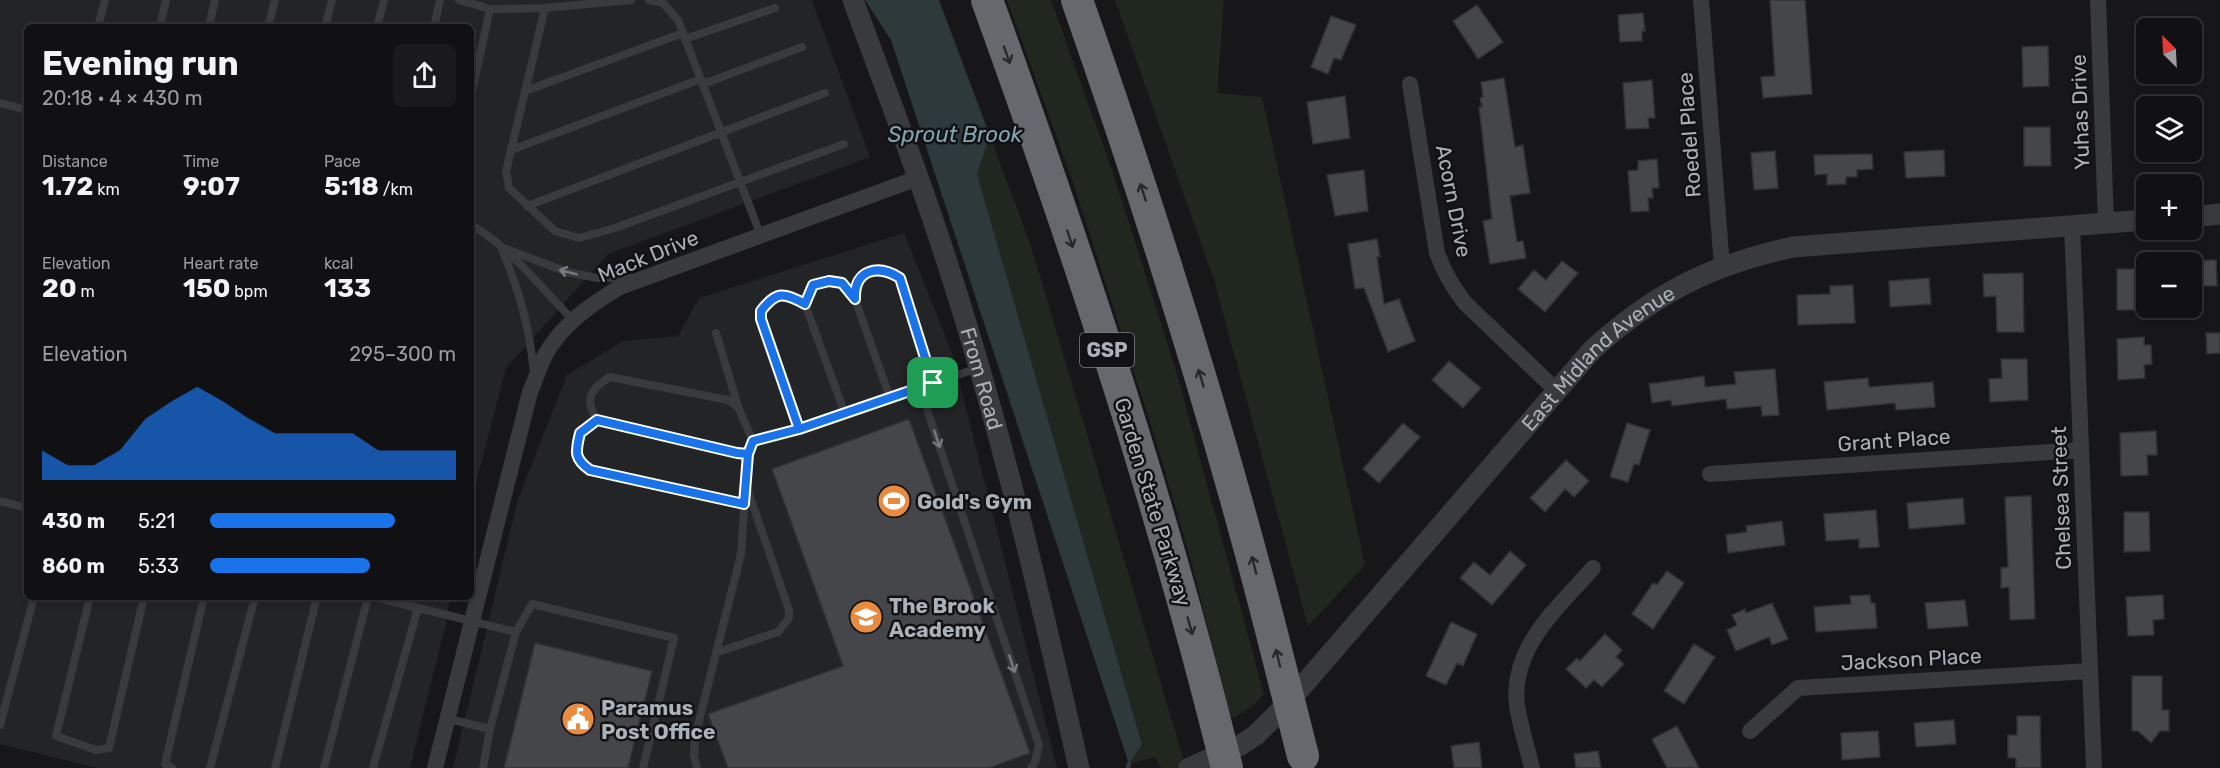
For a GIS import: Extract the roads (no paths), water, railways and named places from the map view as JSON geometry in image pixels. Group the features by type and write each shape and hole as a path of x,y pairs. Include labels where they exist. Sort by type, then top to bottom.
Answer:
{"highway":[{"name":"Garden State Parkway","path":"987,0 1051,180 1139,448 1227,768"},
{"path":"1077,0 1187,330 1240,511 1305,762"}],"street":[{"name":"From Road","path":"853,0 949,267 979,368 1036,582 1079,768"},
{"name":"Roedel Place","path":"1701,0 1722,266"},
{"name":"Yuhas Drive","path":"2098,0 2106,223"},
{"name":"Acorn Drive","path":"1410,84 1437,253 1442,267 1453,288 1465,303 1556,390"},
{"name":"Mack Drive","path":"435,768 534,382 544,357 564,327 592,304 620,287 918,178"},
{"path":"2202,216 2220,214"},
{"name":"East Midland Avenue","path":"1189,768 1239,746 1256,735 1593,350 1621,324 1679,286 1722,266 1756,255 1810,245 2136,221"},
{"name":"Chelsea Street","path":"2072,225 2094,768"},
{"name":"Grant Place","path":"1710,474 2081,450"},
{"path":"1532,768 1517,704 1520,666 1535,635 1593,568"},
{"name":"Jackson Place","path":"1750,731 1798,688 2090,671"}],"lane":[{"path":"99,24 105,0"},
{"path":"161,24 166,0"},
{"path":"210,24 215,0"},
{"path":"269,24 275,0"},
{"path":"326,24 332,0"},
{"path":"378,24 384,0"},
{"path":"435,24 440,0"},
{"path":"459,0 490,9 546,8 631,0"},
{"path":"649,0 663,3 678,20 761,236"},
{"path":"546,8 506,171 509,188 555,231 579,238 615,228 844,144"},
{"path":"525,91 684,36 775,8"},
{"path":"474,82 490,9"},
{"path":"511,150 802,46"},
{"path":"527,206 825,93"},
{"path":"0,103 24,109"},
{"path":"474,227 501,247 573,320"},
{"path":"501,247 567,273 597,278 647,278"},
{"path":"501,247 523,304 530,337 534,382"},
{"path":"890,398 855,299 855,286 862,277 874,270 888,271 900,278 933,383 926,400 928,412 1039,745 1035,762 1031,768"},
{"path":"805,304 813,285 829,281 842,283 855,299"},
{"path":"799,429 761,319 761,311 771,299 784,294 793,296 805,304 845,414"},
{"path":"697,768 694,756 695,737 741,554 748,454 753,441 738,407 716,333"},
{"path":"753,441 799,429 979,368"},
{"path":"738,407 728,400 610,376 597,384 590,396 590,409 597,420 748,454"},
{"path":"597,420 580,433 576,452 581,464 590,470 744,504"},
{"path":"718,652 778,632 789,618 785,599 746,484"},
{"path":"1,504 24,508"},
{"path":"0,725 32,600"},
{"path":"89,600 56,736 96,750 109,748 143,600"},
{"path":"172,768 165,764 203,600"},
{"path":"210,768 254,600"},
{"path":"275,768 316,600"},
{"path":"324,768 367,600"},
{"path":"385,600 516,632"},
{"path":"483,768 490,729 516,632 532,604 674,638 643,768"},
{"path":"373,768 418,609"},
{"path":"449,719 490,729"}],"water":[{"name":"Sprout Brook","path":"865,0 939,0 990,136 977,174 1142,744 1129,764 891,40"}],"waterway":[{"name":"Sprout Brook","path":"1128,768 1129,764"}],"place":[{"name":"Gold's Gym","path":"894,501"},
{"name":"The Brook Academy","path":"866,617"},
{"name":"Paramus Post Office","path":"578,719"}]}
